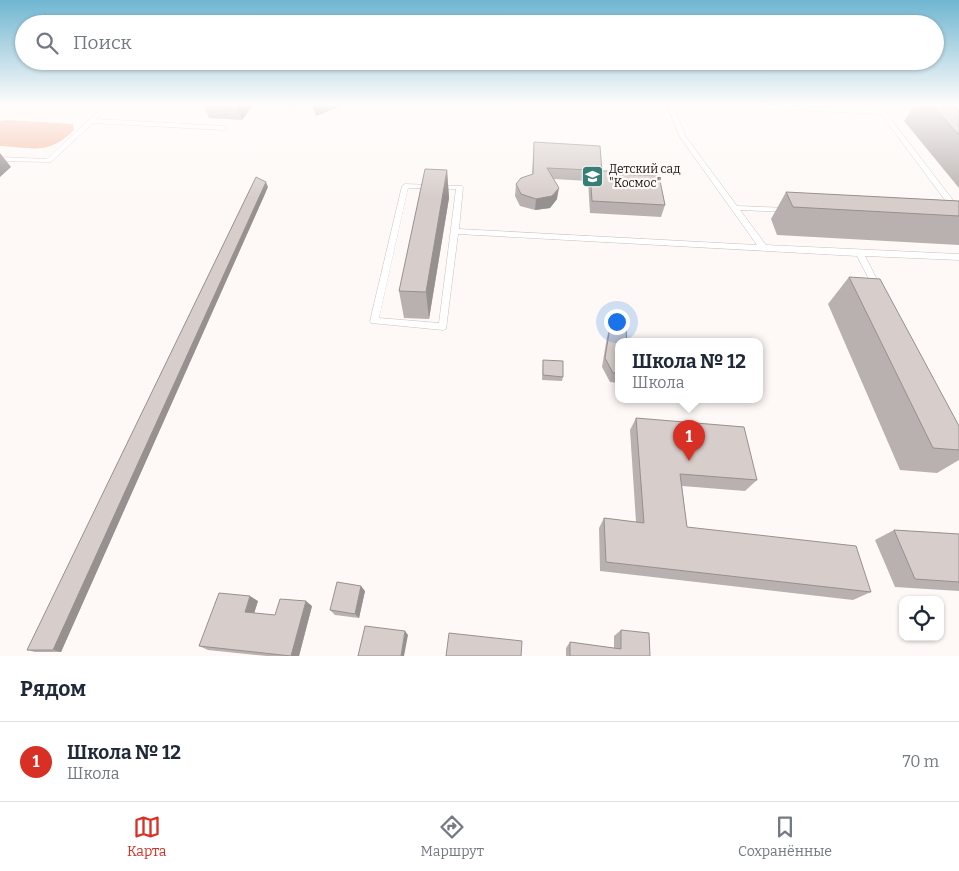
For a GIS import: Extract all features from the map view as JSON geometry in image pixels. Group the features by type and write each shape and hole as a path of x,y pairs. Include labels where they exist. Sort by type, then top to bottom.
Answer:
{"lane":[{"path":"0,158 49,161 76,136"},
{"path":"682,136 763,247"},
{"path":"900,136 959,214"},
{"path":"405,186 460,187 456,231 443,327 374,321 405,186"},
{"path":"736,208 794,210"},
{"path":"949,215 959,214"},
{"path":"456,231 959,257"},
{"path":"860,253 882,298"}],"shaded area":[{"path":"0,136 68,136 48,147 0,146"}],"building":[{"path":"534,142 600,146 602,171 613,171 613,174 659,176 665,205 592,201 590,170 547,168 559,188 552,196 536,199 521,194 516,184 521,178 533,174"},
{"path":"425,169 447,170 426,292 399,291"},
{"path":"256,177 266,182 53,650 27,650"},
{"path":"786,192 959,201 959,216 793,207"},
{"path":"849,277 880,279 959,426 959,450 933,448"},
{"path":"610,327 626,329 627,338 615,338 615,373 613,373 605,358"},
{"path":"543,360 563,361 563,377 543,375"},
{"path":"636,418 744,427 757,480 680,474 687,527 856,546 871,592 606,562 604,518 644,523"},
{"path":"894,530 959,534 959,582 915,579"},
{"path":"337,582 361,586 355,614 330,610"},
{"path":"219,593 250,596 245,612 275,615 280,599 306,601 291,656 199,646"},
{"path":"365,626 405,631 401,656 358,656"},
{"path":"621,630 649,633 650,656 570,656 570,642 621,649"},
{"path":"449,633 522,641 521,656 446,656"}],"place":[{"name":"Детский сад \"Космос\"","path":"593,176"},
{"name":"Школа № 12","path":"689,461"}]}
